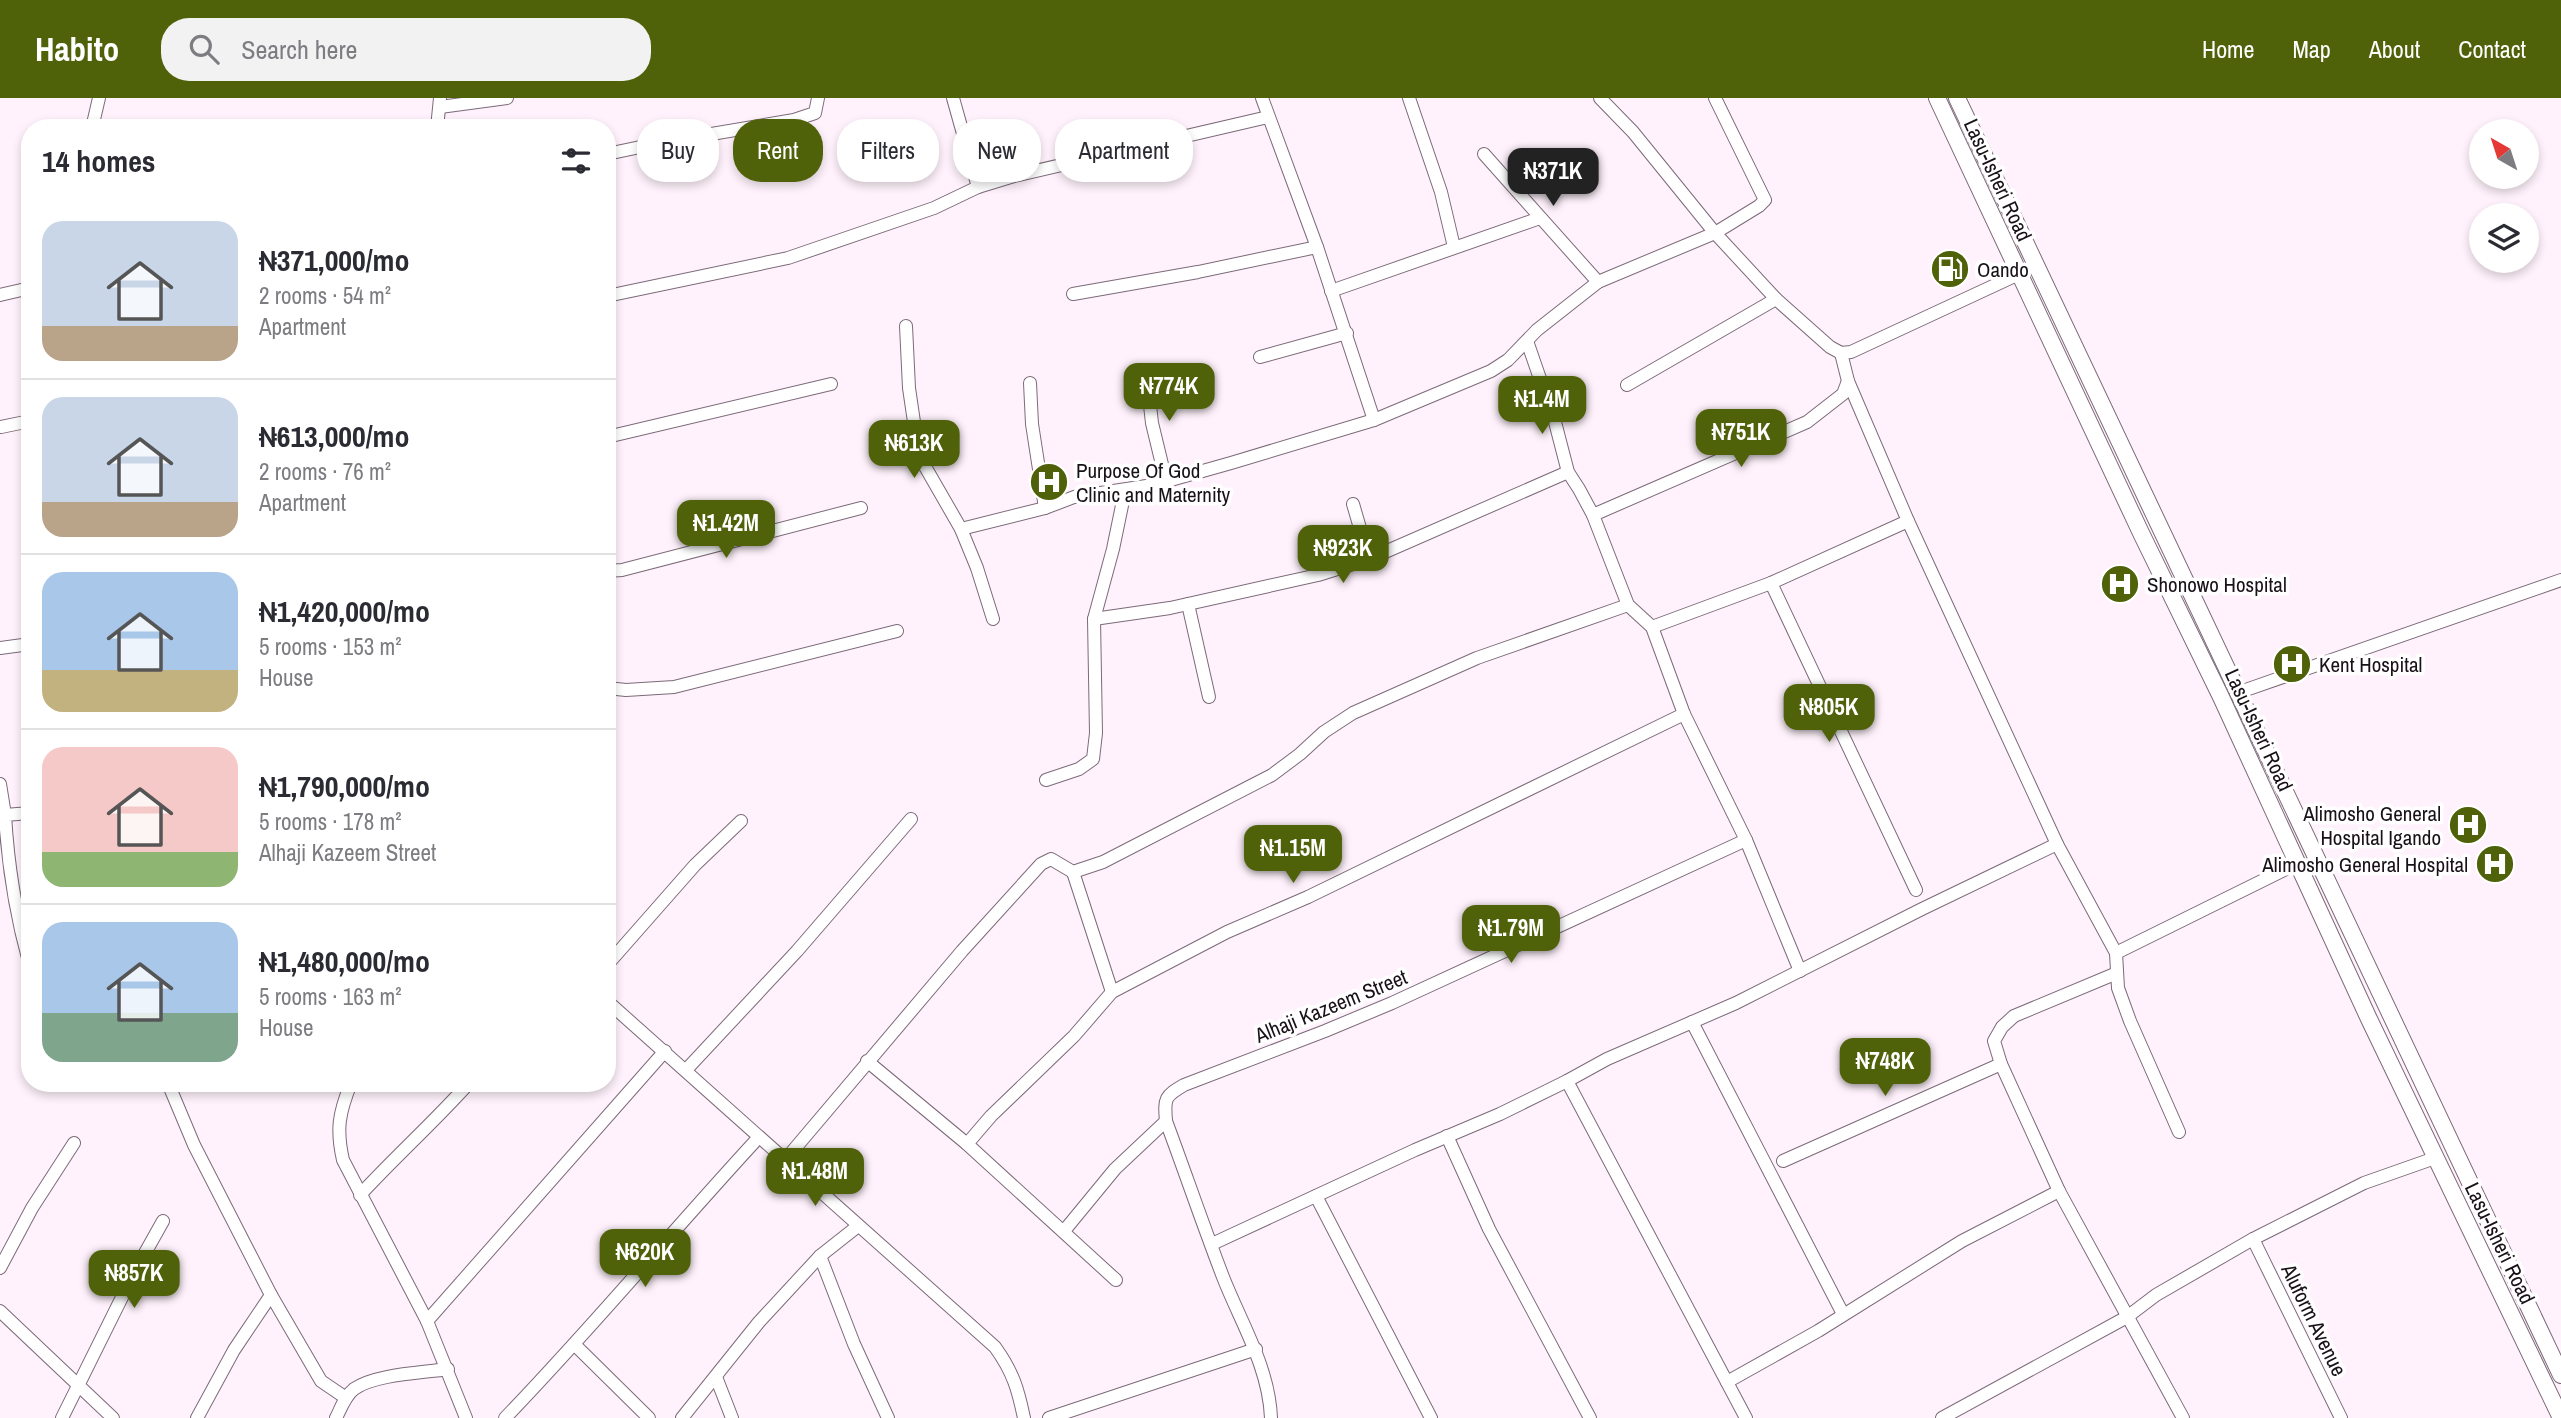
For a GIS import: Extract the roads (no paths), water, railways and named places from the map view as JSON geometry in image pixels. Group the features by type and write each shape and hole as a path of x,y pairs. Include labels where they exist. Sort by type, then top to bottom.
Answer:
{"main road":[{"name":"Lasu-Isheri Road","path":"1937,98 2435,1158 2561,1418"},
{"name":"Lasu-Isheri Road","path":"1957,98 2561,1375"}],"street":[{"path":"94,119 99,98"},
{"path":"440,102 507,98"},
{"path":"616,152 794,120 815,113 818,98"},
{"path":"953,98 978,187"},
{"path":"1262,98 1317,247 1374,419"},
{"path":"1409,98 1441,192 1454,247"},
{"path":"1600,98 1633,132 1715,233 1776,299 1830,347 1841,353 1851,352 2019,274"},
{"path":"961,529 1045,508 1074,497 1125,491 1166,481 1374,419 1491,371 1508,359 1537,330 1598,282 1715,233 1765,200 1714,98"},
{"path":"616,294 788,258 934,208 978,187 1014,176 1268,117"},
{"path":"1484,154 1598,282"},
{"path":"1331,291 1540,218"},
{"path":"1073,294 1317,247"},
{"path":"0,295 21,290"},
{"path":"1627,385 1776,299"},
{"path":"906,326 909,388 919,456 961,529 993,619"},
{"path":"1260,357 1347,333"},
{"path":"1527,341 1555,422 1568,472 1593,515 1628,605 1652,627 1684,714 1746,840 1800,971"},
{"path":"1841,353 1848,381 1908,521 2057,844 2116,953 2118,988 2179,1132"},
{"path":"1146,370 1152,423 1166,481"},
{"path":"1593,515 1807,422 1843,394 1848,381"},
{"path":"1030,383 1032,424 1045,508"},
{"path":"616,435 831,384"},
{"path":"1,427 21,423"},
{"path":"1094,619 1188,604 1318,576 1369,559 1568,472"},
{"path":"1046,780 1079,769 1093,760 1096,733 1094,619 1125,491"},
{"path":"1353,504 1369,559"},
{"path":"616,570 861,508"},
{"path":"1652,627 1772,583 1908,521"},
{"path":"2237,693 2561,580"},
{"path":"1772,583 1916,890"},
{"path":"1188,604 1209,697"},
{"path":"1073,872 1103,862 1272,775 1324,732 1353,713 1477,658 1628,605"},
{"path":"616,689 674,687 897,631"},
{"path":"0,648 21,645"},
{"path":"967,1144 991,1116 1074,1036 1112,992 1227,932 1308,897 1684,714"},
{"path":"0,784 8,869 21,933"},
{"path":"2,816 21,814"},
{"path":"686,1070 797,951 911,819"},
{"path":"616,955 695,865 741,821"},
{"name":"Alhaji Kazeem Street","path":"1166,1121 1165,1103 1168,1094 1184,1085 1392,1003 1746,840"},
{"path":"1213,1244 1800,971 2057,844"},
{"path":"786,1159 962,951 1041,864 1051,859 1073,872 1112,992"},
{"path":"2116,953 2298,863"},
{"path":"2117,973 2014,1016 2002,1027 1994,1041 2001,1065 2059,1191 2183,1418"},
{"path":"616,1009 995,1347 1010,1367 1024,1418"},
{"path":"1692,1022 1843,1314"},
{"path":"427,1321 665,1051"},
{"path":"867,1061 967,1144 1116,1280"},
{"path":"1783,1161 2001,1065"},
{"path":"1567,1081 1746,1418"},
{"path":"171,1092 194,1145 271,1295 321,1381 346,1398"},
{"path":"347,1092 341,1106 337,1135 342,1160 427,1321 466,1418"},
{"path":"360,1195 461,1092"},
{"path":"1064,1231 1115,1169 1166,1121 1223,1277 1256,1349 1266,1383 1271,1418"},
{"path":"1447,1136 1489,1229 1590,1418"},
{"path":"505,1418 575,1345 678,1224 759,1137"},
{"path":"0,1268 32,1208 74,1143"},
{"path":"1942,1418 2127,1317 2175,1283 2253,1239 2364,1184 2435,1158"},
{"path":"1727,1382 1818,1331 1962,1241 2059,1191"},
{"path":"1316,1195 1432,1418"},
{"path":"62,1418 163,1221"},
{"path":"682,1418 759,1322 820,1256 858,1226"},
{"name":"Aluform Avenue","path":"2253,1239 2341,1418"},
{"path":"820,1256 854,1344 888,1418"},
{"path":"197,1418 234,1350 271,1295"},
{"path":"0,1311 113,1418"},
{"path":"575,1345 649,1418"},
{"path":"1049,1418 1256,1349"},
{"path":"336,1418 354,1389 371,1381 447,1369"},
{"path":"716,1377 732,1418"}],"place":[{"name":"Oando","path":"1950,269"},
{"name":"Purpose Of God Clinic and Maternity","path":"1049,482"},
{"name":"Shonowo Hospital","path":"2120,584"},
{"name":"Kent Hospital","path":"2292,664"},
{"name":"Alimosho General Hospital Igando","path":"2468,825"},
{"name":"Alimosho General Hospital","path":"2495,864"}]}
